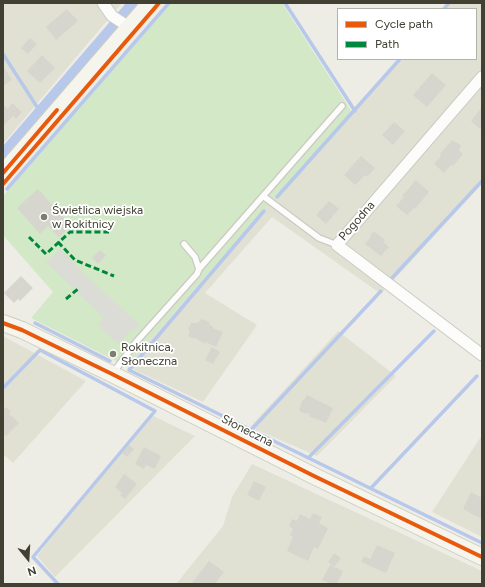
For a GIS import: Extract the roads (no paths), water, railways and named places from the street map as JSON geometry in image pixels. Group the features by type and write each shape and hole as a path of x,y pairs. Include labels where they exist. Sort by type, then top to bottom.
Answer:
{"street":[{"path":"103,3 112,16 126,25"},
{"path":"3,173 126,25 150,3"},
{"name":"Pogodna","path":"482,77 337,245 482,355"},
{"name":"Słoneczna","path":"3,322 112,374 314,476 482,557"}],"lane":[{"path":"112,374 123,358 197,274 199,269 342,106"},
{"path":"263,196 319,238 337,245"},
{"path":"184,244 195,257 199,269"}],"water":[{"path":"126,3 139,3 3,160 3,146"}],"waterway":[{"path":"7,189 169,3"},
{"path":"285,3 355,111"},
{"path":"445,8 449,3"},
{"path":"3,54 39,110"},
{"path":"277,197 399,60"},
{"path":"392,278 482,181"},
{"path":"264,211 129,370 482,543"},
{"path":"251,430 381,291"},
{"path":"35,323 110,361"},
{"path":"308,458 434,331"},
{"path":"3,388 40,350 155,411 33,557 58,584"},
{"path":"371,488 477,376"}],"place":[{"name":"Świetlica wiejska w Rokitnicy","path":"44,217"},
{"name":"Rokitnica, Słoneczna","path":"113,354"}]}
